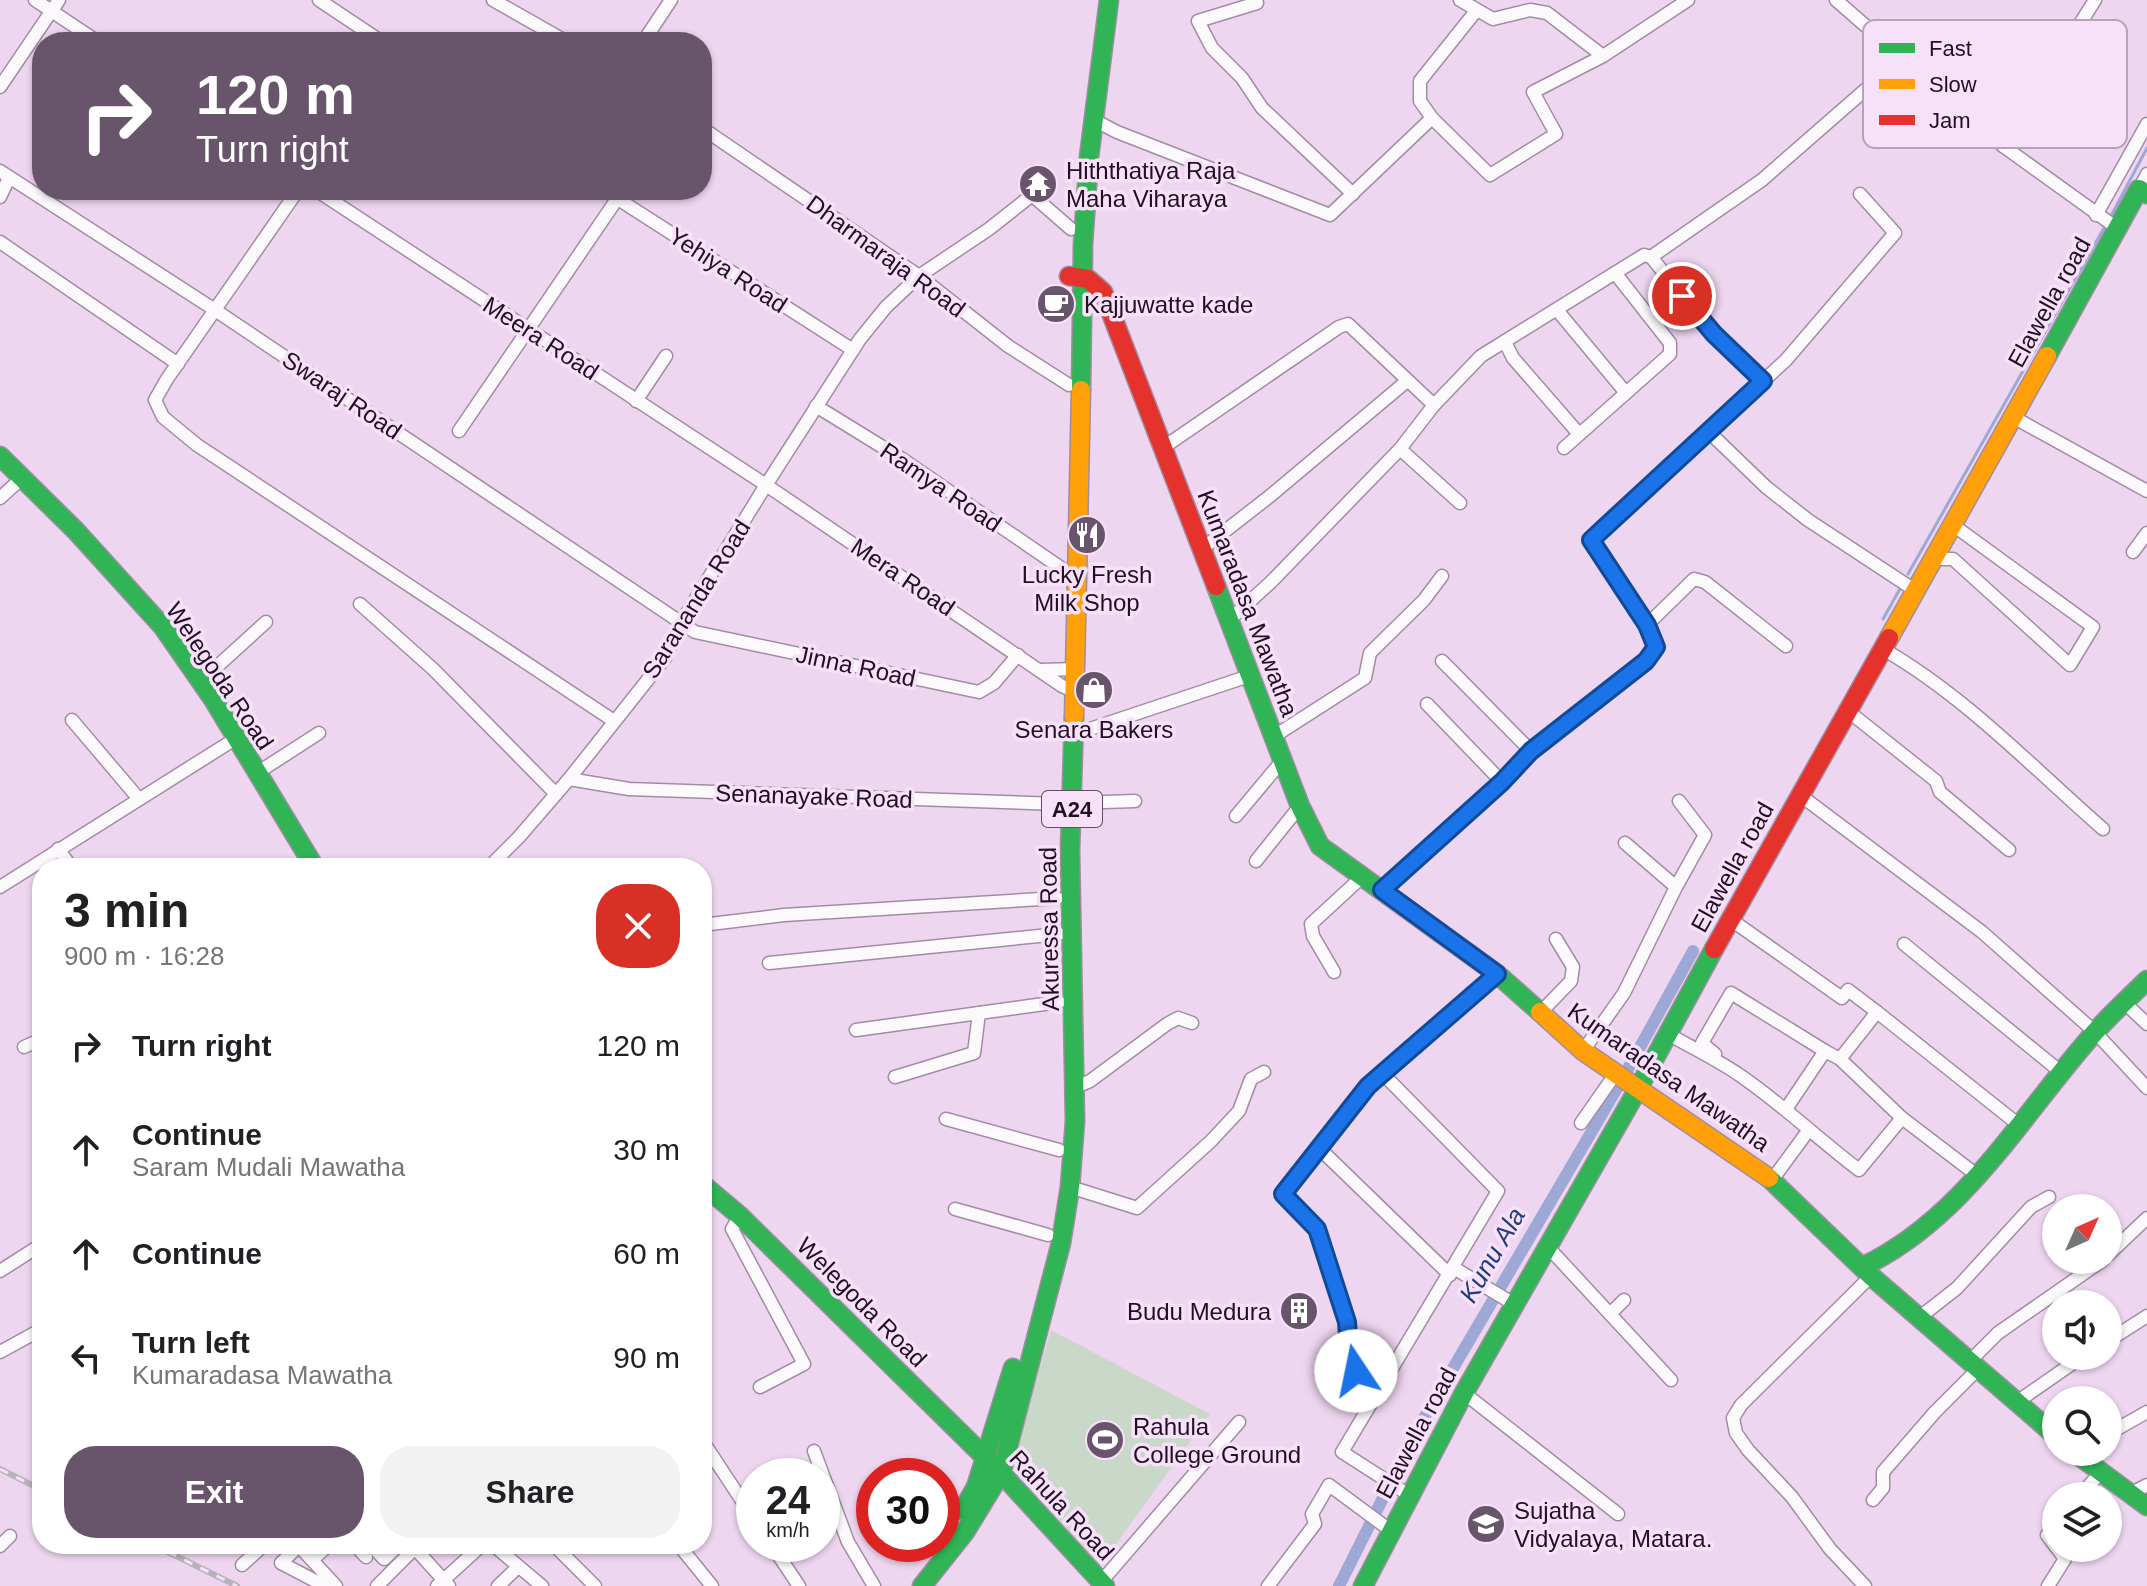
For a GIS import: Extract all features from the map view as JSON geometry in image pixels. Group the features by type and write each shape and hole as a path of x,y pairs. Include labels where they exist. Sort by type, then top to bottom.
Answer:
{"main road":[{"name":"Akuressa Road","path":"960,1513 976,1487 1036,1289 1058,1183 1062,1088 1059,1002 1066,958 1059,934 1057,898 1075,734 1064,570 1069,385 1076,276 1094,120 1100,26 1096,0"},
{"name":"Akuressa Road","path":"932,1580 991,1493 1001,1473 1055,1268 1070,1187 1076,1087 1066,958 1070,851 1066,804 1076,276 1071,229 1076,155 1100,26 1109,0"},
{"name":"Elawella road","path":"1363,1586 1464,1393 1638,1089 2117,228 2144,186"},
{"name":"Kumaradasa Mawatha","path":"1076,276 1094,282 1103,292 1282,761 1320,846 1497,974 1583,1051 1772,1180 1866,1272 2042,1424"},
{"name":"Welegoda Road","path":"0,456 76,531 163,627 201,681 309,858"},
{"path":"1866,1272 1931,1224 1978,1176 2095,1032 2147,980"},
{"name":"Welegoda Road","path":"712,1192 740,1216 985,1458"},
{"name":"Rahula Road","path":"985,1458 1103,1584"},
{"path":"2092,1466 2147,1506"},
{"name":"Akuressa Road","path":"905,1586 925,1562"}],"street":[{"path":"35,0 55,5 86,32"},
{"path":"319,0 367,32"},
{"path":"493,0 549,32"},
{"path":"650,32 671,0"},
{"path":"1460,0 1493,19 1530,10 1547,13 1603,56"},
{"path":"1476,11 1420,81 1420,101 1432,118 1490,175 1556,134 1533,92 1603,56 1688,0"},
{"path":"1836,0 1863,24"},
{"path":"2082,20 2095,0"},
{"path":"1257,3 1198,21 1212,48 1242,78 1262,108 1353,194"},
{"path":"37,32 55,5"},
{"path":"0,87 32,39"},
{"path":"1651,257 1762,180 1863,92"},
{"path":"1094,120 1117,132 1330,215 1432,118"},
{"path":"2096,215 2147,124"},
{"name":"Dharmaraja Road","path":"712,135 919,276 1008,346 1069,385"},
{"path":"2006,148 2117,228"},
{"path":"0,197 5,175"},
{"name":"Swaraj Road","path":"5,175 32,192"},
{"path":"1382,890 1502,782 1531,751 1646,661 1656,647 1647,625 1591,540 1786,360 1895,233 1860,194"},
{"name":"Sarananda Road","path":"498,858 569,779 665,658 681,623 766,485 853,350 886,307 919,276 989,229 1032,195 1071,229"},
{"name":"Swaraj Road","path":"44,200 215,310 681,623"},
{"path":"291,200 155,400 163,417 197,445 614,721"},
{"name":"Meera Road","path":"331,200 766,485"},
{"path":"459,431 616,200"},
{"name":"Yehiya Road","path":"619,200 853,350"},
{"path":"0,242 178,364"},
{"path":"1228,621 1270,583 1400,449 1434,405 1481,356 1644,255 1651,257 1714,334 1763,381"},
{"path":"1564,448 1670,354 1670,343 1615,273"},
{"path":"1557,310 1626,393"},
{"path":"1164,447 1339,327 1348,324 1434,405"},
{"path":"1505,342 1513,358 1579,434"},
{"path":"636,401 666,356"},
{"path":"1202,549 1407,381"},
{"name":"Ramya Road","path":"816,406 902,459 1064,570"},
{"path":"2013,417 2147,491"},
{"path":"1709,432 1766,487 1808,520 1916,591"},
{"path":"1400,449 1460,503"},
{"path":"0,498 22,478"},
{"name":"Mera Road","path":"766,485 1040,670 1070,679"},
{"path":"1934,559 1953,559 2070,665 2093,627 1953,525"},
{"path":"2133,552 2147,533"},
{"path":"1273,737 1365,678 1370,653 1424,600 1442,576"},
{"path":"1647,625 1694,579 1705,582 1786,646"},
{"path":"360,604 433,669 556,794"},
{"path":"201,681 266,622"},
{"name":"Jinna Road","path":"681,623 695,632 979,692 994,683 1018,655"},
{"path":"1883,649 1917,669 1954,697 2103,829"},
{"path":"1442,661 1531,751"},
{"path":"1075,734 1249,676"},
{"path":"1427,704 1502,782"},
{"path":"1848,711 1936,781 1940,792 2009,850"},
{"path":"72,720 139,799"},
{"path":"257,773 319,733"},
{"path":"44,858 235,739"},
{"path":"1236,816 1282,761"},
{"name":"Senanayake Road","path":"569,779 629,789 1066,804 1135,801"},
{"path":"1800,795 1982,932 2095,1032 2147,1088"},
{"path":"1583,1051 1624,993 1705,835 1679,801"},
{"path":"1256,861 1300,806"},
{"path":"1625,843 1676,887"},
{"path":"58,849 65,858"},
{"path":"0,887 32,866"},
{"path":"1334,972 1313,936 1311,924 1363,876"},
{"path":"712,924 784,915 1057,898"},
{"path":"1730,919 1842,998 1848,990 2019,1125"},
{"path":"769,963 1059,934"},
{"path":"1540,1013 1571,981 1573,967 1556,939"},
{"path":"1904,944 2062,1073"},
{"path":"1371,1404 1349,1349 1347,1322 1317,1229 1283,1194 1368,1086 1497,974"},
{"path":"1713,1060 1715,1054 1702,1043 1731,993 1840,1059 1902,1118 1978,1176"},
{"path":"856,1030 1059,1002"},
{"path":"2125,1003 2147,1024"},
{"path":"1840,1059 1877,1012"},
{"path":"895,1077 974,1053 979,1013"},
{"path":"1076,1087 1090,1081 1167,1024 1178,1018 1192,1023"},
{"path":"1668,1034 1736,1073 1786,1109 1808,1131 1859,1170 1902,1118"},
{"path":"24,1047 32,1043"},
{"path":"1786,1109 1825,1051"},
{"path":"1070,1187 1137,1208 1211,1141 1239,1111 1251,1079 1264,1072"},
{"path":"1581,1123 1616,1073"},
{"path":"1383,1074 1498,1191 1342,1452 1409,1495"},
{"path":"946,1119 1059,1150"},
{"path":"1772,1180 1808,1131"},
{"path":"1319,1148 1452,1271 1514,1304"},
{"path":"1920,1317 1957,1288 2031,1207 2042,1201"},
{"path":"955,1209 1048,1235"},
{"path":"740,1216 732,1229 804,1364 760,1387"},
{"path":"2122,1242 2147,1218"},
{"path":"1547,1246 1671,1380"},
{"path":"0,1271 32,1251"},
{"path":"1865,1586 1830,1549 1792,1497 1748,1450 1736,1433 1733,1418 1741,1405 1866,1272"},
{"path":"1873,1500 1883,1488 1883,1472 1998,1333 2083,1274"},
{"path":"1610,1314 1624,1300"},
{"path":"2122,1332 2147,1316"},
{"path":"0,1352 32,1334"},
{"path":"2017,1402 2060,1370"},
{"path":"1464,1393 1618,1514"},
{"path":"2122,1426 2147,1412"},
{"path":"1103,1584 1239,1422"},
{"path":"814,1451 848,1542 874,1586"},
{"path":"712,1455 736,1492"},
{"path":"2092,1482 2100,1473"},
{"path":"1268,1586 1315,1524 1312,1514 1329,1485 1390,1530"},
{"path":"2130,1494 2147,1485"},
{"path":"0,1546 10,1536"},
{"path":"242,1565 254,1554"},
{"path":"291,1554 281,1563 325,1586"},
{"path":"306,1554 336,1586"},
{"path":"312,1560 319,1554"},
{"path":"377,1586 407,1554"},
{"path":"421,1554 443,1584 473,1554"},
{"path":"503,1554 542,1586"},
{"path":"563,1554 595,1586"},
{"path":"686,1554 712,1586"},
{"path":"783,1562 799,1586"},
{"path":"2048,1586 2063,1562"},
{"path":"498,1586 518,1567"}],"green space":[{"name":"Rahula College Ground","path":"1051,1330 1210,1414 1100,1566 1010,1466"}],"waterway":[{"path":"2112,214 2147,148"},
{"path":"1908,574 2104,228"},
{"path":"1883,619 1901,587"},
{"name":"Kunu Ala","path":"1339,1586 1418,1428 1623,1078 1693,951"}],"railway":[{"path":"0,1469 32,1485"},
{"path":"172,1554 237,1586"}],"traffic: fast":[{"path":"1081,390 1083,244 1089,157 1109,0"},
{"path":"2047,356 2139,189 2147,194"},
{"path":"0,456 76,531 163,627 213,699 309,858"},
{"path":"1216,586 1300,806 1320,846 1497,974 1540,1012"},
{"path":"922,1586 965,1532 1001,1473 1061,1243 1070,1187 1075,1121 1070,851 1074,717"},
{"path":"1363,1586 1464,1393 1638,1089 1714,949"},
{"path":"1862,1267 1899,1246 1961,1193 2095,1032 2147,980"},
{"path":"1769,1178 1871,1276 2042,1424"},
{"path":"712,1192 740,1216 1001,1473 1105,1586"},
{"path":"963,1510 976,1487 1013,1368"},
{"path":"2093,1466 2147,1506"}],"traffic: slow":[{"path":"1889,638 2047,356"},
{"path":"1074,717 1081,390"},
{"path":"1540,1012 1583,1051 1769,1178"}],"traffic: jam":[{"path":"1069,276 1088,279 1103,292 1216,586"},
{"path":"1714,949 1889,638"}],"place":[{"name":"Hiththatiya Raja Maha Viharaya","path":"1038,184"},
{"name":"Kajjuwatte kade","path":"1056,304"},
{"name":"Lucky Fresh Milk Shop","path":"1087,535"},
{"name":"Senara Bakers","path":"1094,690"},
{"name":"Budu Medura","path":"1299,1311"},
{"name":"Rahula College Ground","path":"1105,1440"},
{"name":"Sujatha Vidyalaya, Matara.","path":"1486,1524"}],"route":[{"path":"1356,1371 1349,1349 1347,1322 1317,1229 1283,1194 1368,1086 1497,974 1382,890 1502,782 1531,751 1646,661 1656,647 1647,625 1591,540 1763,381 1714,334 1682,296"}]}
